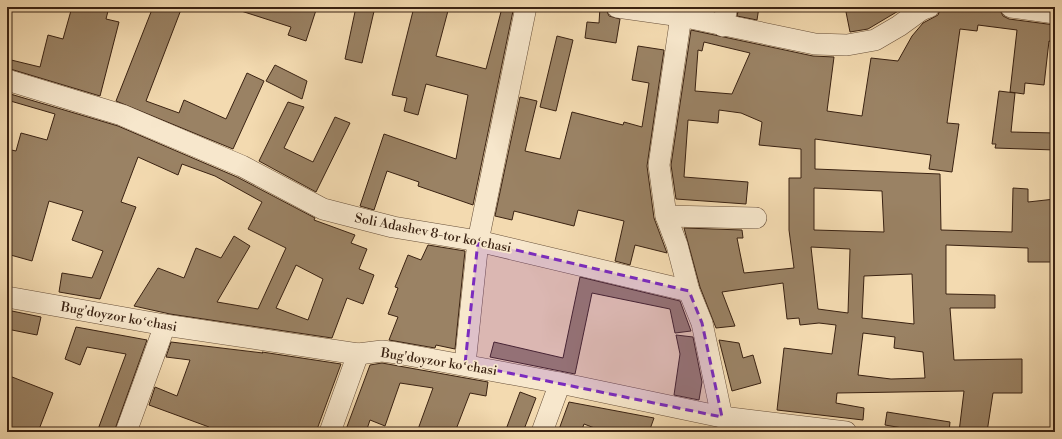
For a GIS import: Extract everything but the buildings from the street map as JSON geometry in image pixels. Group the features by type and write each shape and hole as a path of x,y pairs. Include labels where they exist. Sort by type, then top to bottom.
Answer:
{"street":[{"path":"465,364 478,241 526,7"},
{"path":"617,7 681,16 725,16 815,44 847,45 875,40 899,26 921,10 929,7"},
{"path":"1011,7 1055,13"},
{"path":"681,16 659,165 666,216 678,245 689,291 702,323 722,417"},
{"name":"Soli Adashev 8-tor koʻchasi","path":"7,80 122,115 242,166 323,210 393,227 478,241 689,291"},
{"path":"666,216 756,218"},
{"name":"Bug'doyzor koʻchasi","path":"7,297 165,325 358,354 382,351 465,364 722,417 760,427 846,432"},
{"path":"126,432 165,325"},
{"path":"330,432 358,354"},
{"path":"542,432 560,383"}],"highlighted area":[{"path":"478,241 689,291 702,323 722,417 465,364"}]}
